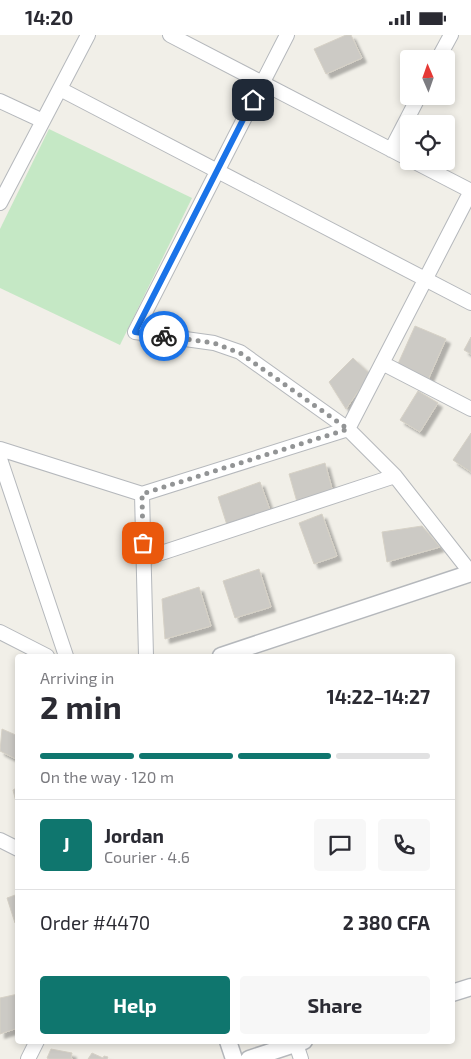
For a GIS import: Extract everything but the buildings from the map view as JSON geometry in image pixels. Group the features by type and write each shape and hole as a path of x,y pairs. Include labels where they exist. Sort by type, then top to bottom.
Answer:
{"street":[{"path":"0,203 88,35"},
{"path":"170,35 187,39 262,83 400,154"},
{"path":"227,654 471,573 395,477 348,429 240,353 206,342 135,332 287,35"},
{"path":"443,50 451,35"},
{"path":"60,89 471,303"},
{"path":"0,101 43,121"},
{"path":"391,150 414,105"},
{"path":"0,449 142,494 348,429 471,191 430,170"},
{"path":"382,363 471,409"},
{"path":"0,459 65,654"},
{"path":"143,559 395,477"},
{"path":"142,494 146,654"},
{"path":"0,631 43,654"},
{"path":"0,840 15,848"},
{"path":"455,992 471,987"},
{"path":"28,1059 36,1044"},
{"path":"229,1044 234,1059"},
{"path":"249,1059 300,1048"}],"green space":[{"path":"49,129 192,198 120,345 0,288 0,229"}],"way so far":[{"path":"143,543 142,494 348,429 240,353 214,343 164,336"}],"route":[{"path":"164,336 135,332 253,100"}]}
